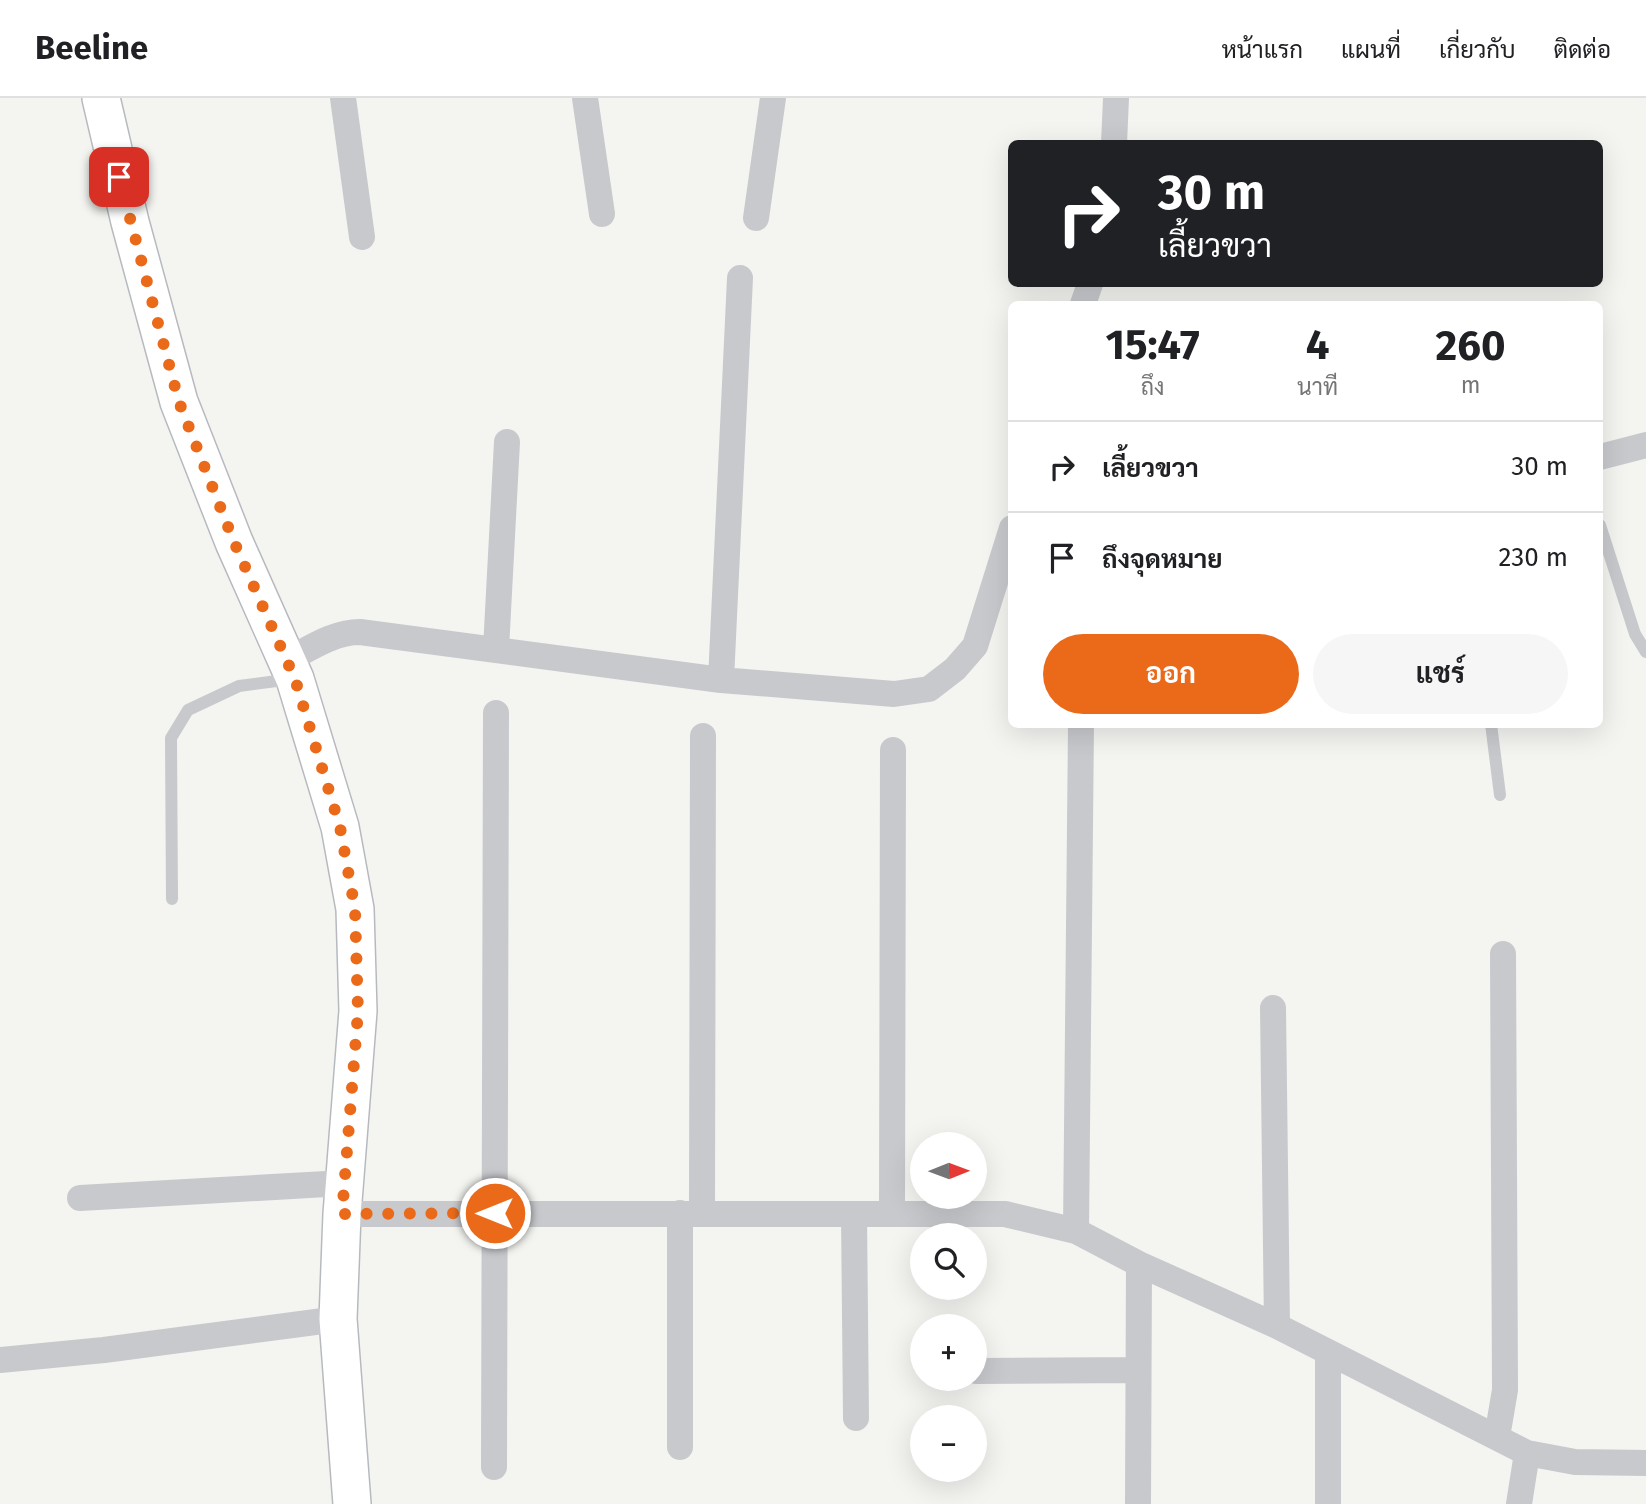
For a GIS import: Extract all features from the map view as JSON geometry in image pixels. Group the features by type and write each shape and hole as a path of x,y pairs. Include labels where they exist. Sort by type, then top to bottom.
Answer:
{"street":[{"path":"101,98 130,222 179,402 234,542 290,670 340,827 355,909 358,1012 343,1199 338,1320 352,1504"},
{"path":"343,98 362,237"},
{"path":"585,98 603,214"},
{"path":"756,218 774,98"},
{"path":"1114,140 1116,98"},
{"path":"721,680 740,278"},
{"path":"496,649 506,442"},
{"path":"1603,456 1646,445"},
{"path":"290,670 347,632 496,649 721,680 894,694 929,689 955,669 975,646 1008,541"},
{"path":"494,1468 496,713"},
{"path":"1076,1231 1081,728"},
{"path":"680,1447 691,1213 703,736"},
{"path":"892,1214 893,750"},
{"path":"1497,1437 1505,1390 1503,954"},
{"path":"1273,1008 1277,1326"},
{"path":"80,1198 343,1199 495,1213 1006,1214 1076,1231 1139,1264 1277,1326 1527,1452 1575,1462 1646,1463"},
{"path":"854,1214 856,1418"},
{"path":"1138,1504 1139,1264"},
{"path":"0,1360 104,1350 338,1320"},
{"path":"1328,1352 1328,1504"},
{"path":"987,1371 1139,1370"},
{"path":"1519,1504 1527,1452"}],"lane":[{"path":"1603,534 1635,634 1646,652"},
{"path":"172,899 171,738 188,710 239,686 290,670"},
{"path":"1492,728 1500,795"}],"route":[{"path":"119,177 179,402 234,542 295,679 340,827 355,909 358,1012 342,1214 495,1213"}]}
